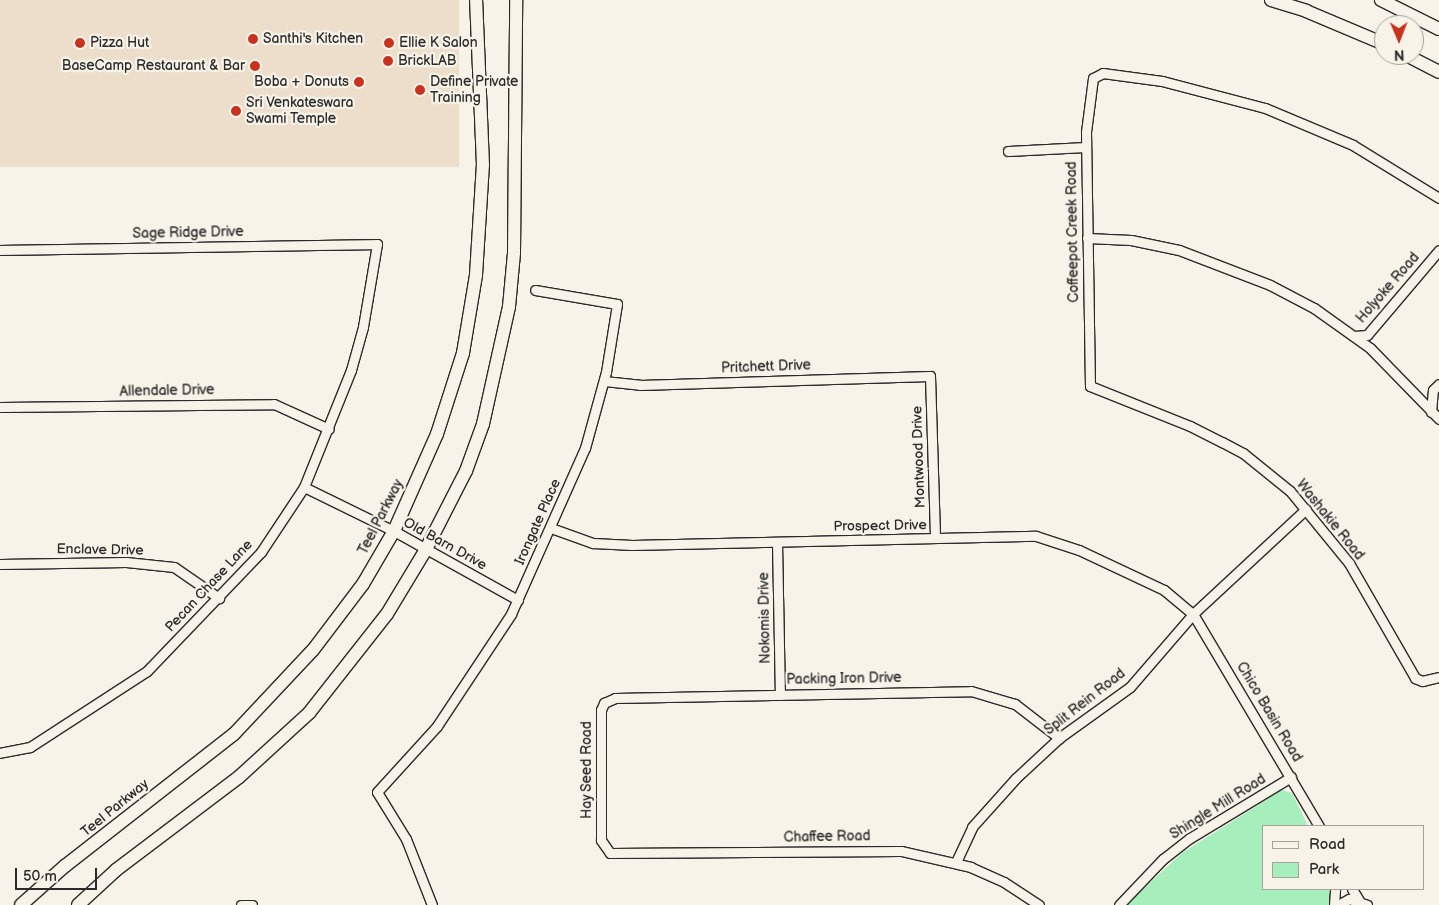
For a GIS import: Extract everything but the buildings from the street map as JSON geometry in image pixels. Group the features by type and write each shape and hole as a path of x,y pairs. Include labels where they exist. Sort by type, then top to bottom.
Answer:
{"main road":[{"name":"Teel Parkway","path":"21,905 234,734 313,650 363,584 394,531 437,434 463,353 476,276 482,165 476,0"},
{"path":"78,905 116,870 239,777 309,713 387,614 425,551 477,444 504,340 514,253 516,0"},
{"path":"1271,0 1306,11 1374,40"},
{"path":"1381,0 1439,29"},
{"path":"1424,64 1439,72"}],"street":[{"name":"Coffeepot Creek Road","path":"1090,386 1086,147 1089,95 1093,78 1103,74 1162,81 1266,108 1358,148 1439,198"},
{"path":"1008,151 1086,147"},
{"path":"1087,238 1119,238 1147,243 1225,266 1292,296 1354,336 1384,360 1435,410"},
{"name":"Sage Ridge Drive","path":"0,250 376,244"},
{"name":"Pecan Chase Lane","path":"0,753 30,746 147,671 261,552 304,487 329,429 363,327 376,244"},
{"name":"Holyoke Road","path":"1354,336 1367,335 1439,250"},
{"name":"Irongate Place","path":"432,905 406,839 377,792 437,726 518,600 551,528 584,448 604,381 617,304 534,290"},
{"name":"Pritchett Drive","path":"604,381 640,385 930,376"},
{"name":"Montwood Drive","path":"930,376 935,538"},
{"path":"1439,384 1433,390 1435,410 1439,419"},
{"name":"Washakie Road","path":"1090,386 1190,426 1243,454 1290,491 1349,563 1415,678 1422,682 1439,677"},
{"name":"Allendale Drive","path":"0,407 274,404 329,429"},
{"name":"Old Barn Drive","path":"304,487 394,531 425,551 518,600"},
{"name":"Split Rein Road","path":"956,862 966,837 980,816 1059,738 1130,687 1193,614 1306,509"},
{"name":"Prospect Drive","path":"551,528 593,543 632,545 1036,536 1079,550 1164,590 1193,614"},
{"name":"Nokomis Drive","path":"777,542 780,694"},
{"name":"Enclave Drive","path":"0,564 126,562 174,568 219,598"},
{"name":"Chico Basin Road","path":"1193,614 1318,825"},
{"name":"Packing Iron Drive","path":"615,698 971,691 1015,704 1036,717 1059,738"},
{"name":"Hay Seed Road","path":"604,849 601,840 600,714 604,704 615,698"},
{"name":"Shingle Mill Road","path":"1119,905 1164,859 1190,838 1291,777"},
{"name":"Chaffee Road","path":"604,849 617,855 885,849 956,862 1004,882 1039,905"},
{"path":"1334,905 1335,890"},
{"path":"1353,890 1363,903"},
{"path":"1338,905 1349,899 1363,903"}],"shaded area":[{"path":"0,0 459,0 459,167 0,167"}],"green space":[{"path":"1282,790 1292,793 1308,825 1262,825 1262,890 1331,890 1331,905 1126,905 1182,853"}],"place":[{"name":"Santhi's Kitchen","path":"253,39"},
{"name":"Pizza Hut","path":"80,43"},
{"name":"Ellie K Salon","path":"389,43"},
{"name":"BrickLAB","path":"388,61"},
{"name":"BaseCamp Restaurant & Bar","path":"255,66"},
{"name":"Boba + Donuts","path":"359,82"},
{"name":"Define Private Training","path":"420,90"},
{"name":"Sri Venkateswara Swami Temple","path":"236,111"}]}
